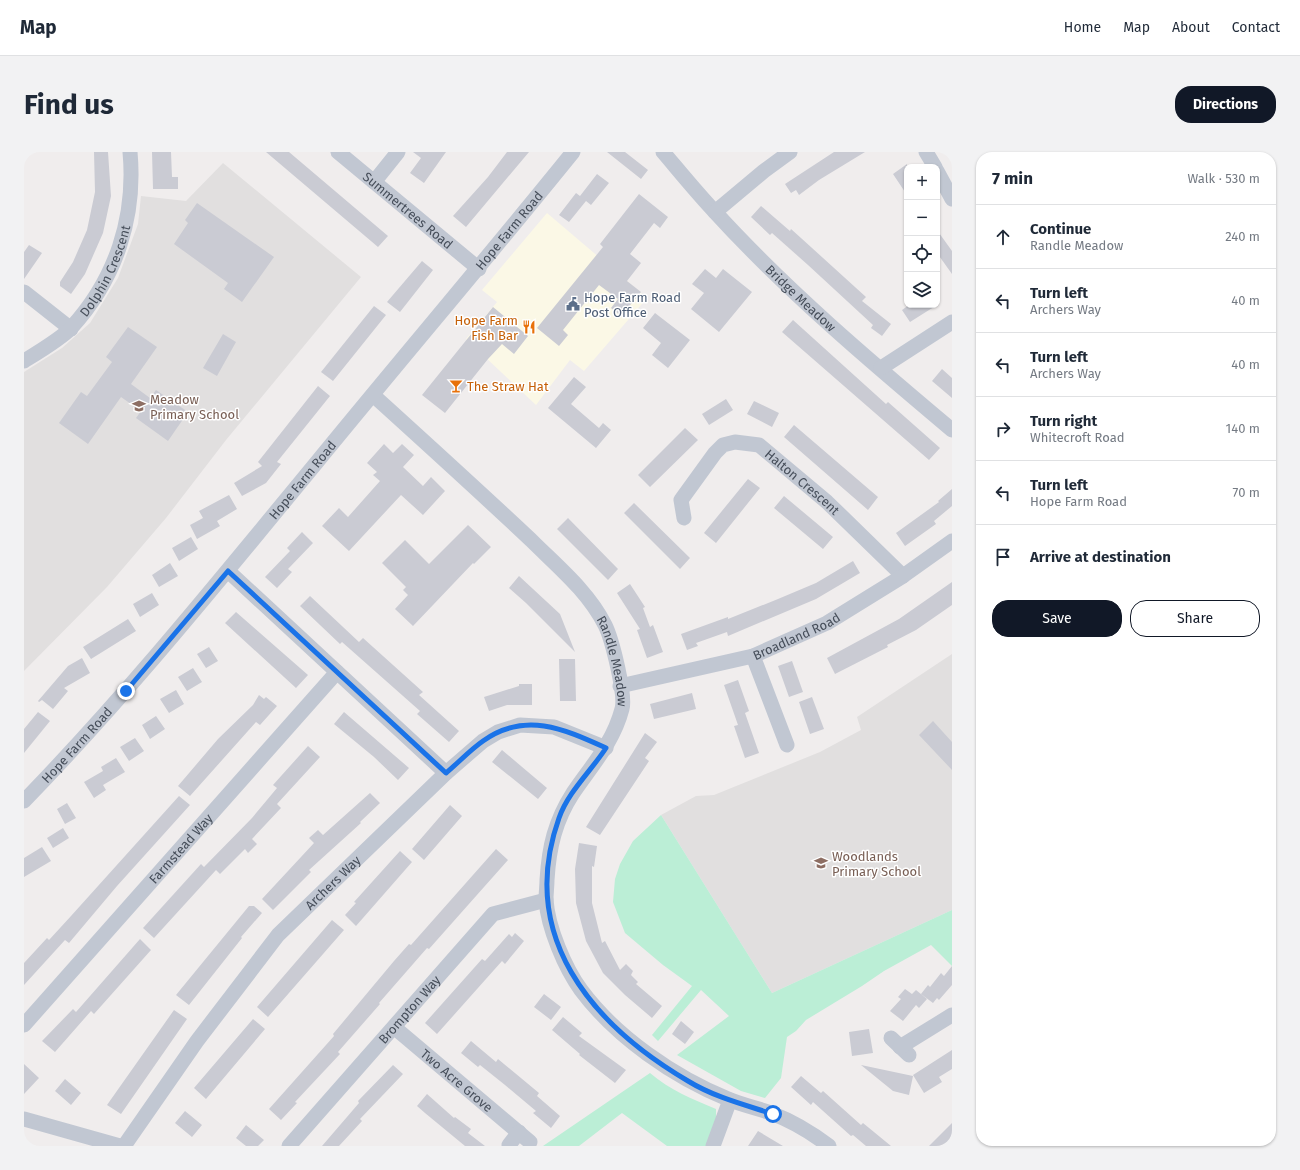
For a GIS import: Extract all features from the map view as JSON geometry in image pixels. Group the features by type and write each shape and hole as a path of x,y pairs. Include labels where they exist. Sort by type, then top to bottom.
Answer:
{"street":[{"name":"Dolphin Crescent","path":"24,361 71,329 105,283 126,229 131,195 130,152"},
{"name":"Summertrees Road","path":"338,152 478,269"},
{"path":"374,182 398,152"},
{"name":"Hope Farm Road","path":"24,801 100,721 228,571 573,152"},
{"name":"Bridge Meadow","path":"663,152 715,212 828,322 952,430"},
{"path":"715,212 764,171 790,152"},
{"path":"926,152 933,164"},
{"path":"940,177 952,199"},
{"path":"24,292 71,329"},
{"path":"881,368 952,322"},
{"name":"Randle Meadow","path":"373,395 507,518 587,596 606,626 617,664 623,707 606,748 573,792 559,817 549,850 546,900 552,929 569,969 581,989 598,1010 634,1044 689,1082 730,1100 773,1114 799,1126 829,1146"},
{"name":"Halton Crescent","path":"684,518 674,500 715,452 723,445 735,442 759,445 827,502 903,576"},
{"name":"Broadland Road","path":"620,686 753,656 827,623 903,576 952,541"},
{"path":"228,571 446,773"},
{"path":"753,656 787,745"},
{"name":"Farmstead Way","path":"24,1025 337,672"},
{"name":"Archers Way","path":"124,1146 197,1041 278,935 446,773 483,741 498,732 520,725 554,727 606,748"},
{"name":"Brompton Way","path":"289,1146 395,1028 493,914 546,900"},
{"path":"900,1047 952,1016"},
{"name":"Two Acre Grove","path":"395,1028 524,1137 509,1145"},
{"path":"713,1146 730,1100"},
{"path":"24,1119 120,1146"}],"shaded area":[{"name":"Meadow Primary School","path":"223,163 361,277 226,440 166,518 107,587 24,671 24,372 62,348 90,323 118,278 138,224 141,196 186,201"},
{"path":"547,213 647,298 584,371 570,360 536,405 466,339 497,302 482,290"},
{"name":"Woodlands Primary School","path":"952,654 952,910 772,993 661,815 696,796 714,795 820,752 861,730 857,717"}],"green space":[{"path":"661,815 772,993 952,910 952,966 931,945 884,971 806,1020 796,1031 787,1037 781,1078 765,1098 741,1091 677,1055 729,1016 701,990 658,1041 652,1035 692,986 663,965 625,933 613,902 615,879 620,864 633,841"},
{"path":"650,1073 673,1089 716,1109 716,1121 708,1146 667,1146 622,1113 579,1146 543,1146"}],"building":[{"path":"94,152 108,152 111,196 103,233 85,274 71,294 60,286 60,282 73,262 87,230 95,192"},
{"path":"152,152 171,152 172,177 178,177 178,189 153,189"},
{"path":"266,152 289,152 388,236 378,247"},
{"path":"413,152 446,152 424,183 410,173 421,158"},
{"path":"507,152 529,152 466,227 453,216 488,177"},
{"path":"607,152 625,152 648,170 641,179"},
{"path":"834,152 865,152 819,180 799,195 796,190 791,193 785,184"},
{"path":"904,166 904,190 893,174"},
{"path":"597,174 609,183 591,205 586,201 569,222 559,215 576,193 580,196"},
{"path":"639,194 668,217 660,228 654,223 630,254 641,263 627,281 641,292 621,316 611,308 618,299 599,285 563,330 568,335 559,346 537,328 603,247 600,244"},
{"path":"197,203 274,257 242,302 224,289 228,283 174,244 188,223 185,220"},
{"path":"761,206 790,231 791,229 866,297 862,301 891,324 882,336 871,328 873,325 808,265 772,233 770,235 751,217"},
{"path":"940,234 952,251 952,274 940,257"},
{"path":"29,245 42,253 24,279 24,252"},
{"path":"422,261 433,270 400,312 387,302"},
{"path":"705,269 716,278 723,269 752,292 719,332 691,309 704,293 692,284"},
{"path":"374,306 386,315 333,381 321,372"},
{"path":"493,307 528,336 514,354 502,344 488,359 445,413 422,395"},
{"path":"905,308 932,308 910,322 902,310"},
{"path":"655,313 690,340 668,368 652,355 661,343 643,328"},
{"path":"793,320 886,404 888,402 940,448 929,460 782,332"},
{"path":"128,327 157,347 131,384 150,398 156,390 188,412 168,441 136,418 141,411 121,397 88,444 59,423 81,392 87,396 112,362 106,357"},
{"path":"223,334 236,342 217,376 203,368"},
{"path":"942,369 952,378 952,398 932,381"},
{"path":"574,377 586,387 571,404 599,428 603,423 611,430 596,448 548,408"},
{"path":"318,386 330,396 277,462 281,464 266,483 242,496 234,483 262,466 258,462"},
{"path":"726,399 733,410 709,425 702,414"},
{"path":"754,401 779,413 772,427 747,414"},
{"path":"794,425 878,497 868,510 784,437"},
{"path":"685,428 698,440 650,487 638,475"},
{"path":"384,444 393,453 402,444 414,455 403,467 423,486 431,477 445,491 423,515 401,495 349,551 322,526 339,508 348,517 380,481 373,475 377,472 367,463"},
{"path":"748,479 760,488 716,543 704,533"},
{"path":"952,489 952,506 934,521 936,524 905,546 896,533 939,502 938,501"},
{"path":"229,495 237,509 217,521 220,526 197,539 190,525 203,518 199,511"},
{"path":"784,496 833,537 823,549 774,508"},
{"path":"634,503 690,558 680,569 624,513"},
{"path":"568,518 618,569 608,580 557,529"},
{"path":"468,525 491,547 474,564 473,563 413,626 395,609 408,595 403,590 406,587 382,563 405,540 429,564"},
{"path":"302,532 313,543 288,569 292,572 277,588 265,577 290,551 287,548"},
{"path":"191,537 198,549 179,561 172,548"},
{"path":"853,561 860,573 816,599 728,636 727,632 696,643 698,646 687,650 681,634 728,617 728,619 816,583"},
{"path":"170,563 178,576 159,587 152,575"},
{"path":"519,576 560,614 575,652 509,588"},
{"path":"952,582 952,605 916,630 887,645 888,647 835,674 827,658 899,619"},
{"path":"630,584 645,607 643,608 650,627 653,625 663,652 647,658 637,630 640,629 617,593"},
{"path":"152,593 159,605 140,617 133,604"},
{"path":"310,596 359,642 363,638 423,692 419,695 459,731 449,742 417,714 420,711 342,642 340,644 300,606"},
{"path":"236,612 308,675 296,688 225,623"},
{"path":"128,619 136,631 91,659 83,647"},
{"path":"209,647 218,661 206,668 197,654"},
{"path":"82,658 90,673 64,688 68,691 53,709 42,700 39,702 38,701 68,666"},
{"path":"559,659 575,659 576,701 560,701"},
{"path":"792,661 803,692 789,697 778,666"},
{"path":"193,668 202,682 187,691 178,677"},
{"path":"738,680 749,711 745,713 759,753 745,758 734,726 738,725 724,685"},
{"path":"519,684 532,684 532,705 507,705 489,711 484,697 519,686"},
{"path":"176,690 184,704 169,713 160,699"},
{"path":"692,693 696,709 654,719 650,704"},
{"path":"259,695 264,699 266,697 277,706 260,725 256,722 190,796 178,786 218,739 253,705"},
{"path":"812,697 824,729 810,734 799,702"},
{"path":"38,712 50,721 24,753 24,729"},
{"path":"344,712 409,768 398,780 374,757 334,724"},
{"path":"156,716 165,729 150,739 142,725"},
{"path":"933,721 952,742 952,770 919,735"},
{"path":"645,733 657,742 645,758 649,761 600,835 586,827"},
{"path":"135,738 144,751 129,761 120,747"},
{"path":"308,746 320,757 277,804 281,808 252,839 257,844 248,853 245,849 220,874 216,870 154,938 143,928 201,864 204,867 252,818 277,788 273,785"},
{"path":"502,750 547,788 538,799 492,762"},
{"path":"116,758 125,772 103,785 106,790 94,798 84,782 103,771 101,767"},
{"path":"370,793 380,803 360,822 361,823 309,870 311,872 273,910 262,899 314,843 309,838 318,830 323,835"},
{"path":"179,796 190,805 117,886 69,943 65,940 24,985 24,963 47,938 49,940"},
{"path":"67,803 76,818 65,824 57,809"},
{"path":"450,805 462,816 424,860 412,849"},
{"path":"63,828 69,838 53,848 47,838"},
{"path":"579,843 597,846 594,867 592,866 592,903 602,943 605,941 620,970 626,964 633,971 631,975 638,982 636,984 662,1006 652,1018 625,995 603,973 586,941 576,903 575,869"},
{"path":"42,847 51,861 24,877 24,858"},
{"path":"496,849 508,860 429,949 427,948 338,1052 340,1054 295,1102 297,1103 281,1120 269,1109 334,1036 333,1034 394,961 409,944 411,945"},
{"path":"400,851 412,862 356,926 345,915 356,903 354,902"},
{"path":"249,906 254,906 262,913 241,937 242,938 189,1005 176,995"},
{"path":"332,920 344,930 268,1017 257,1007"},
{"path":"515,933 524,941 505,964 502,961 437,1034 425,1023 482,959 485,961 509,934 512,937"},
{"path":"140,939 151,950 94,1014 91,1011 55,1052 42,1041 73,1009 76,1012"},
{"path":"952,966 952,985 939,1000 937,998 933,1003 921,994 928,985 930,987 941,973 944,976"},
{"path":"905,989 912,994 916,990 927,999 919,1008 916,1005 903,1021 890,1011 901,999 898,997"},
{"path":"544,994 561,1007 551,1020 534,1007"},
{"path":"174,1010 187,1019 121,1114 107,1105"},
{"path":"563,1017 582,1033 579,1036 626,1070 615,1083 579,1055 580,1054 552,1030"},
{"path":"253,1019 265,1029 206,1099 194,1088"},
{"path":"681,1021 694,1032 685,1044 672,1034"},
{"path":"869,1029 873,1053 852,1056 849,1032"},
{"path":"471,1041 496,1062 498,1059 539,1093 537,1096 560,1116 551,1128 533,1113 536,1111 505,1085 480,1065 478,1067 461,1053"},
{"path":"952,1050 952,1069 939,1077 942,1082 924,1093 913,1075"},
{"path":"24,1064 39,1078 24,1094"},
{"path":"393,1065 403,1074 360,1119 362,1121 339,1146 322,1146 359,1103 358,1101"},
{"path":"861,1065 913,1076 909,1095 893,1091"},
{"path":"801,1076 821,1093 823,1091 861,1125 863,1123 891,1146 866,1146 853,1135 851,1136 813,1102 811,1105 791,1087"},
{"path":"65,1079 81,1093 71,1105 55,1091"},
{"path":"427,1094 454,1118 455,1117 471,1129 468,1133 485,1146 465,1146 417,1106"},
{"path":"185,1111 202,1125 192,1137 175,1123"},
{"path":"952,1123 952,1146 929,1146"},
{"path":"246,1125 264,1140 258,1146 246,1146 236,1138"},
{"path":"758,1131 783,1146 748,1146"}],"place":[{"name":"Hope Farm Road Post Office","path":"573,304"},
{"name":"Hope Farm Fish Bar","path":"529,327"},
{"name":"The Straw Hat","path":"456,386"},
{"name":"Meadow Primary School","path":"139,406"},
{"name":"Woodlands Primary School","path":"821,863"}],"route":[{"path":"126,691 228,571 446,773 483,741 498,732 520,725 554,727 606,748 573,792 559,817 549,850 546,900 552,929 569,969 581,989 598,1010 634,1044 689,1082 730,1100 773,1114"}]}
